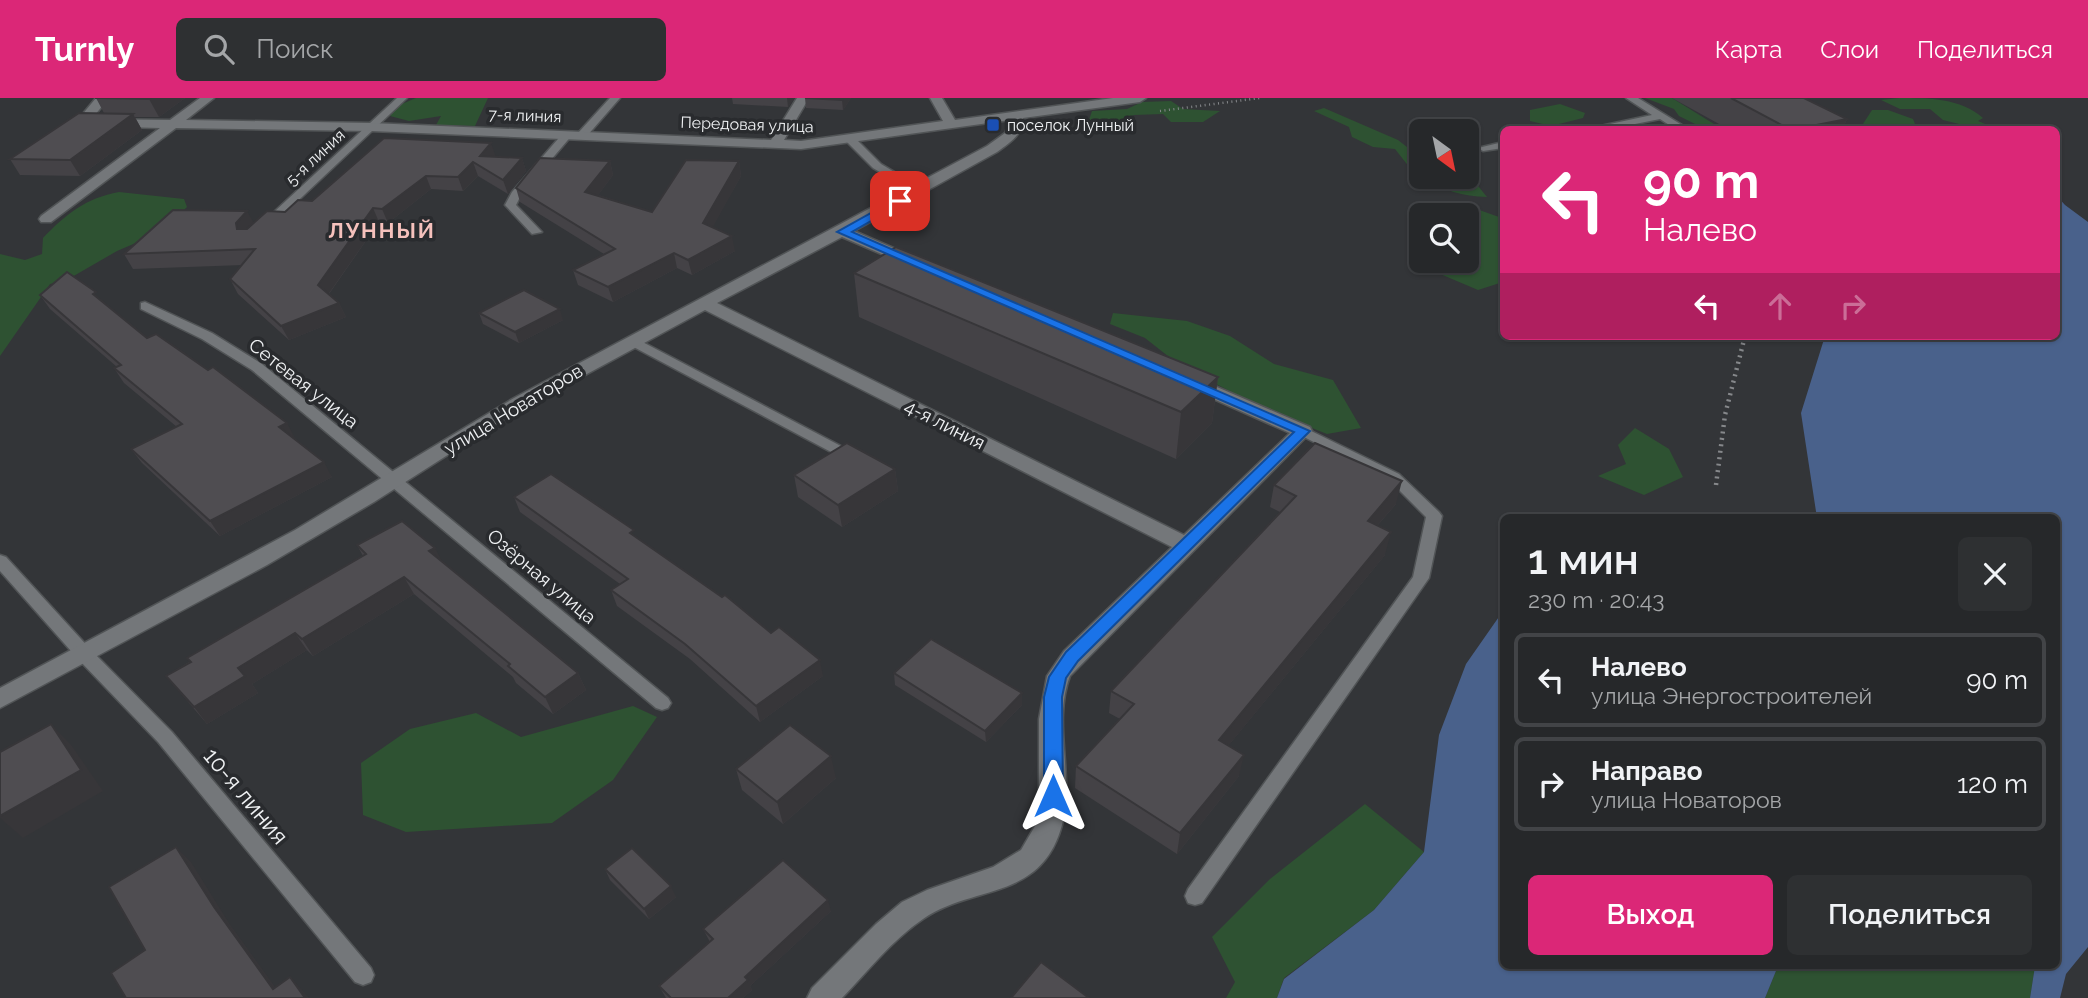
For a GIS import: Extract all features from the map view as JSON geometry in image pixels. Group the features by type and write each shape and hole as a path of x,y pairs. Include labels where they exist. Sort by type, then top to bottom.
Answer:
{"street":[{"path":"103,98 87,116 89,123 173,124"},
{"path":"46,219 208,98"},
{"path":"776,143 803,98"},
{"path":"936,98 951,123"},
{"name":"Передовая улица","path":"575,134 824,143 1140,98"},
{"name":"улица Новаторов","path":"0,699 267,557 394,482 516,404 919,191 1011,135 1017,123 1016,116"},
{"name":"7-я линия","path":"173,124 575,134"},
{"path":"843,232 932,271"},
{"name":"4-я линия","path":"704,303 1185,545"},
{"path":"822,998 921,905 983,885 1012,871 1039,849 1049,825 1053,796 1053,697 1058,677 1072,657 1303,431 1175,376"}],"lane":[{"name":"5-я линия","path":"260,230 402,98"},
{"path":"536,232 510,205 516,194 615,98"},
{"path":"1631,98 1678,126"},
{"path":"1608,126 1660,116"},
{"path":"850,139 877,166 919,191"},
{"path":"1483,148 1500,145"},
{"name":"Сетевая улица","path":"145,306 207,336 257,367 394,482"},
{"path":"633,341 866,465"},
{"path":"1195,896 1422,578 1434,516 1394,477 1303,431"},
{"name":"Озёрная улица","path":"394,482 662,703"},
{"name":"10-я линия","path":"0,561 85,655 165,737 363,975"}],"path":[{"path":"1716,485 1725,415 1744,340"}],"green space":[{"path":"416,98 488,98 475,126 436,125 441,116 409,121 390,116 397,106"},
{"path":"1645,98 1672,98 1717,126 1699,126 1679,116 1674,109"},
{"path":"1933,99 1954,103 1974,111 1983,118 1978,121 1990,126 1967,126 1943,120 1930,109 1900,109 1881,100"},
{"path":"1171,101 1183,109 1220,111 1203,122 1171,122 1163,114 1134,115 1120,121 1089,120 1092,111 1127,109 1142,102"},
{"path":"1560,104 1585,113 1583,118 1551,126 1530,121 1530,110"},
{"path":"1324,108 1398,140 1409,149 1409,167 1395,149 1373,147 1352,137 1349,127 1314,111"},
{"path":"1872,110 1888,110 1913,119 1916,126 1867,126 1863,124"},
{"path":"1479,187 1487,197 1469,195 1446,189"},
{"path":"119,192 184,199 187,207 159,233 117,251 65,281 50,284 0,356 0,254 25,260 42,254 43,238 68,214 96,198"},
{"path":"1479,210 1499,217 1500,283 1478,290 1438,273 1479,273"},
{"path":"1113,313 1187,321 1230,336 1274,364 1333,380 1361,428 1327,434 1262,408 1178,364 1145,338 1110,324"},
{"path":"1635,428 1669,449 1683,477 1644,495 1598,476 1626,464 1618,445"},
{"path":"633,706 657,717 613,780 552,823 406,832 363,815 361,763 410,729 476,713 521,737"},
{"path":"1365,804 1424,852 1374,910 1284,978 1277,998 1226,998 1235,982 1212,937 1270,879"},
{"path":"1777,969 2035,969 2030,998 1765,998"}],"water":[{"path":"2060,199 2088,222 2088,947 2066,974 2060,998 2030,998 2035,969 2060,969 2060,514 1816,514 1801,413 1824,340 2060,340"},
{"path":"1500,615 1500,969 1777,969 1765,998 1277,998 1284,979 1374,910 1424,852 1439,735 1466,664"}],"building":[{"path":"805,98 844,98 842,100"},
{"path":"1731,98 1804,98 1847,119 1811,126 1784,126"},
{"path":"79,113 133,114 70,160 10,159"},
{"path":"384,138 491,143 480,156 522,158 503,180 473,162 458,177 426,176 382,209 373,208 318,285 339,303 281,326 230,279 255,249 124,254 173,210 247,211 236,223 237,229 247,229 267,211 285,212 298,200 312,201"},
{"path":"540,158 610,161 585,192 652,212 686,160 739,161 703,223 732,236 688,260 674,253 608,287 573,270 615,249 516,188"},
{"path":"896,247 1218,377 1181,412 854,273"},
{"path":"67,272 96,292 93,294 147,338 156,334 208,370 213,367 287,423 279,427 324,462 210,521 131,449 182,424 114,368 121,365 40,295"},
{"path":"524,290 560,309 515,332 479,313"},
{"path":"847,443 895,469 838,505 794,475"},
{"path":"1315,443 1402,481 1368,521 1391,532 1219,740 1244,755 1180,833 1076,766 1134,704 1111,691 1296,496 1274,485"},
{"path":"551,474 634,530 630,533 722,597 725,595 771,633 779,627 820,660 756,706 685,644 611,590 628,579 514,497"},
{"path":"402,521 435,548 429,551 578,673 545,697 508,666 510,664 404,577 302,639 295,633 238,668 245,676 194,707 166,676 191,662 187,658 366,554 357,545"},
{"path":"931,639 1022,693 985,731 894,673"},
{"path":"51,724 81,770 0,816 0,752"},
{"path":"790,725 831,756 777,802 736,769"},
{"path":"176,847 214,907 273,989 290,977 305,998 126,998 111,973 145,950 109,887"},
{"path":"632,848 671,886 644,909 605,869"},
{"path":"783,860 828,900 745,977 748,980 728,998 671,998 659,986 713,939 703,929"},
{"path":"1041,962 1089,998 1011,998"}],"place":[{"name":"поселок Лунный","path":"993,125"}],"district":[{"name":"ЛУННЫЙ","path":"382,231"}],"route":[{"path":"900,201 843,232 1303,431 1072,657 1058,677 1053,697 1053,796"}]}
